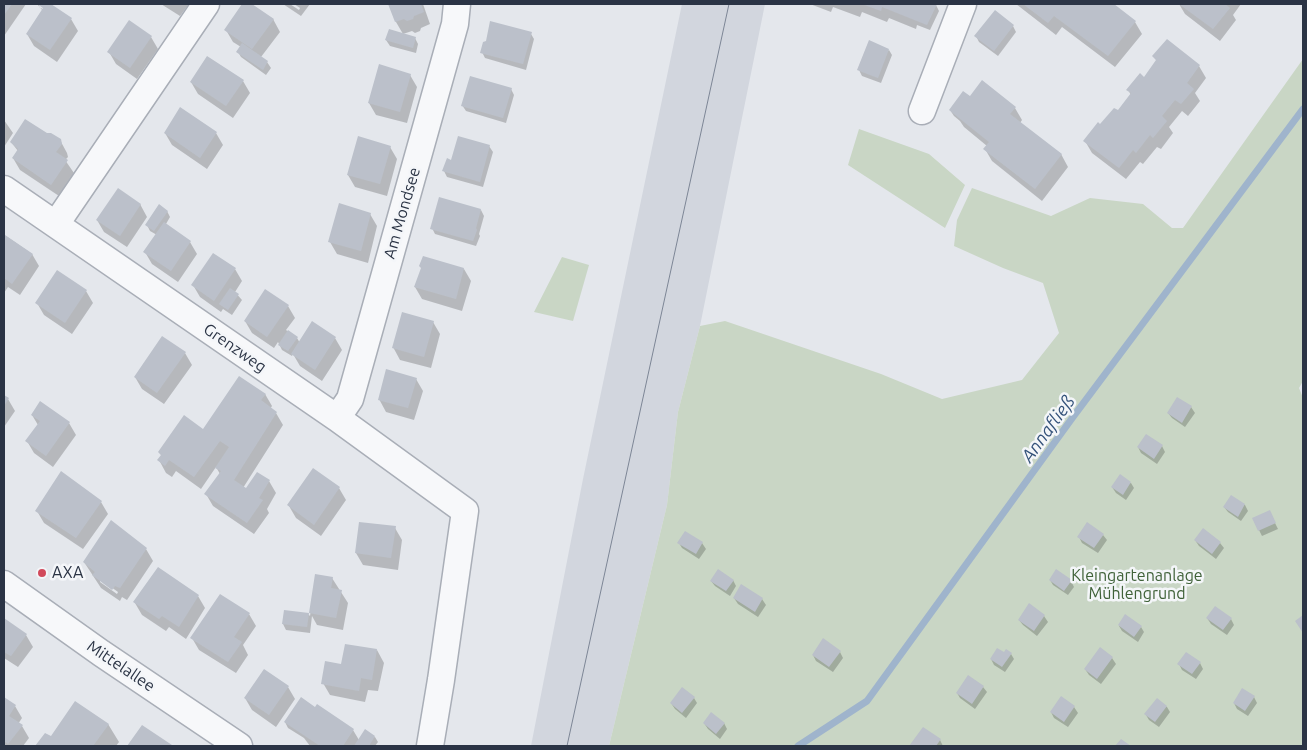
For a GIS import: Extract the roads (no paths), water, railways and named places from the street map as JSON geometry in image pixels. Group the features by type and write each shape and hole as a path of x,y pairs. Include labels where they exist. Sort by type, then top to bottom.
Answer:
{"street":[{"path":"56,224 206,4"},
{"name":"Am Mondsee","path":"336,418 350,398 455,24 457,4"},
{"path":"922,111 963,4"},
{"name":"Grenzweg","path":"4,189 336,418 465,511 430,746"},
{"name":"Mittelallee","path":"4,584 94,649 239,746"}],"waterway":[{"name":"Annafließ","path":"798,746 867,701 1073,417 1303,109"}],"tram line":[{"path":"567,746 729,4"}],"place":[{"name":"AXA","path":"42,573"}],"park label":[{"name":"Kleingartenanlage Mühlengrund","path":"1137,585"}]}
